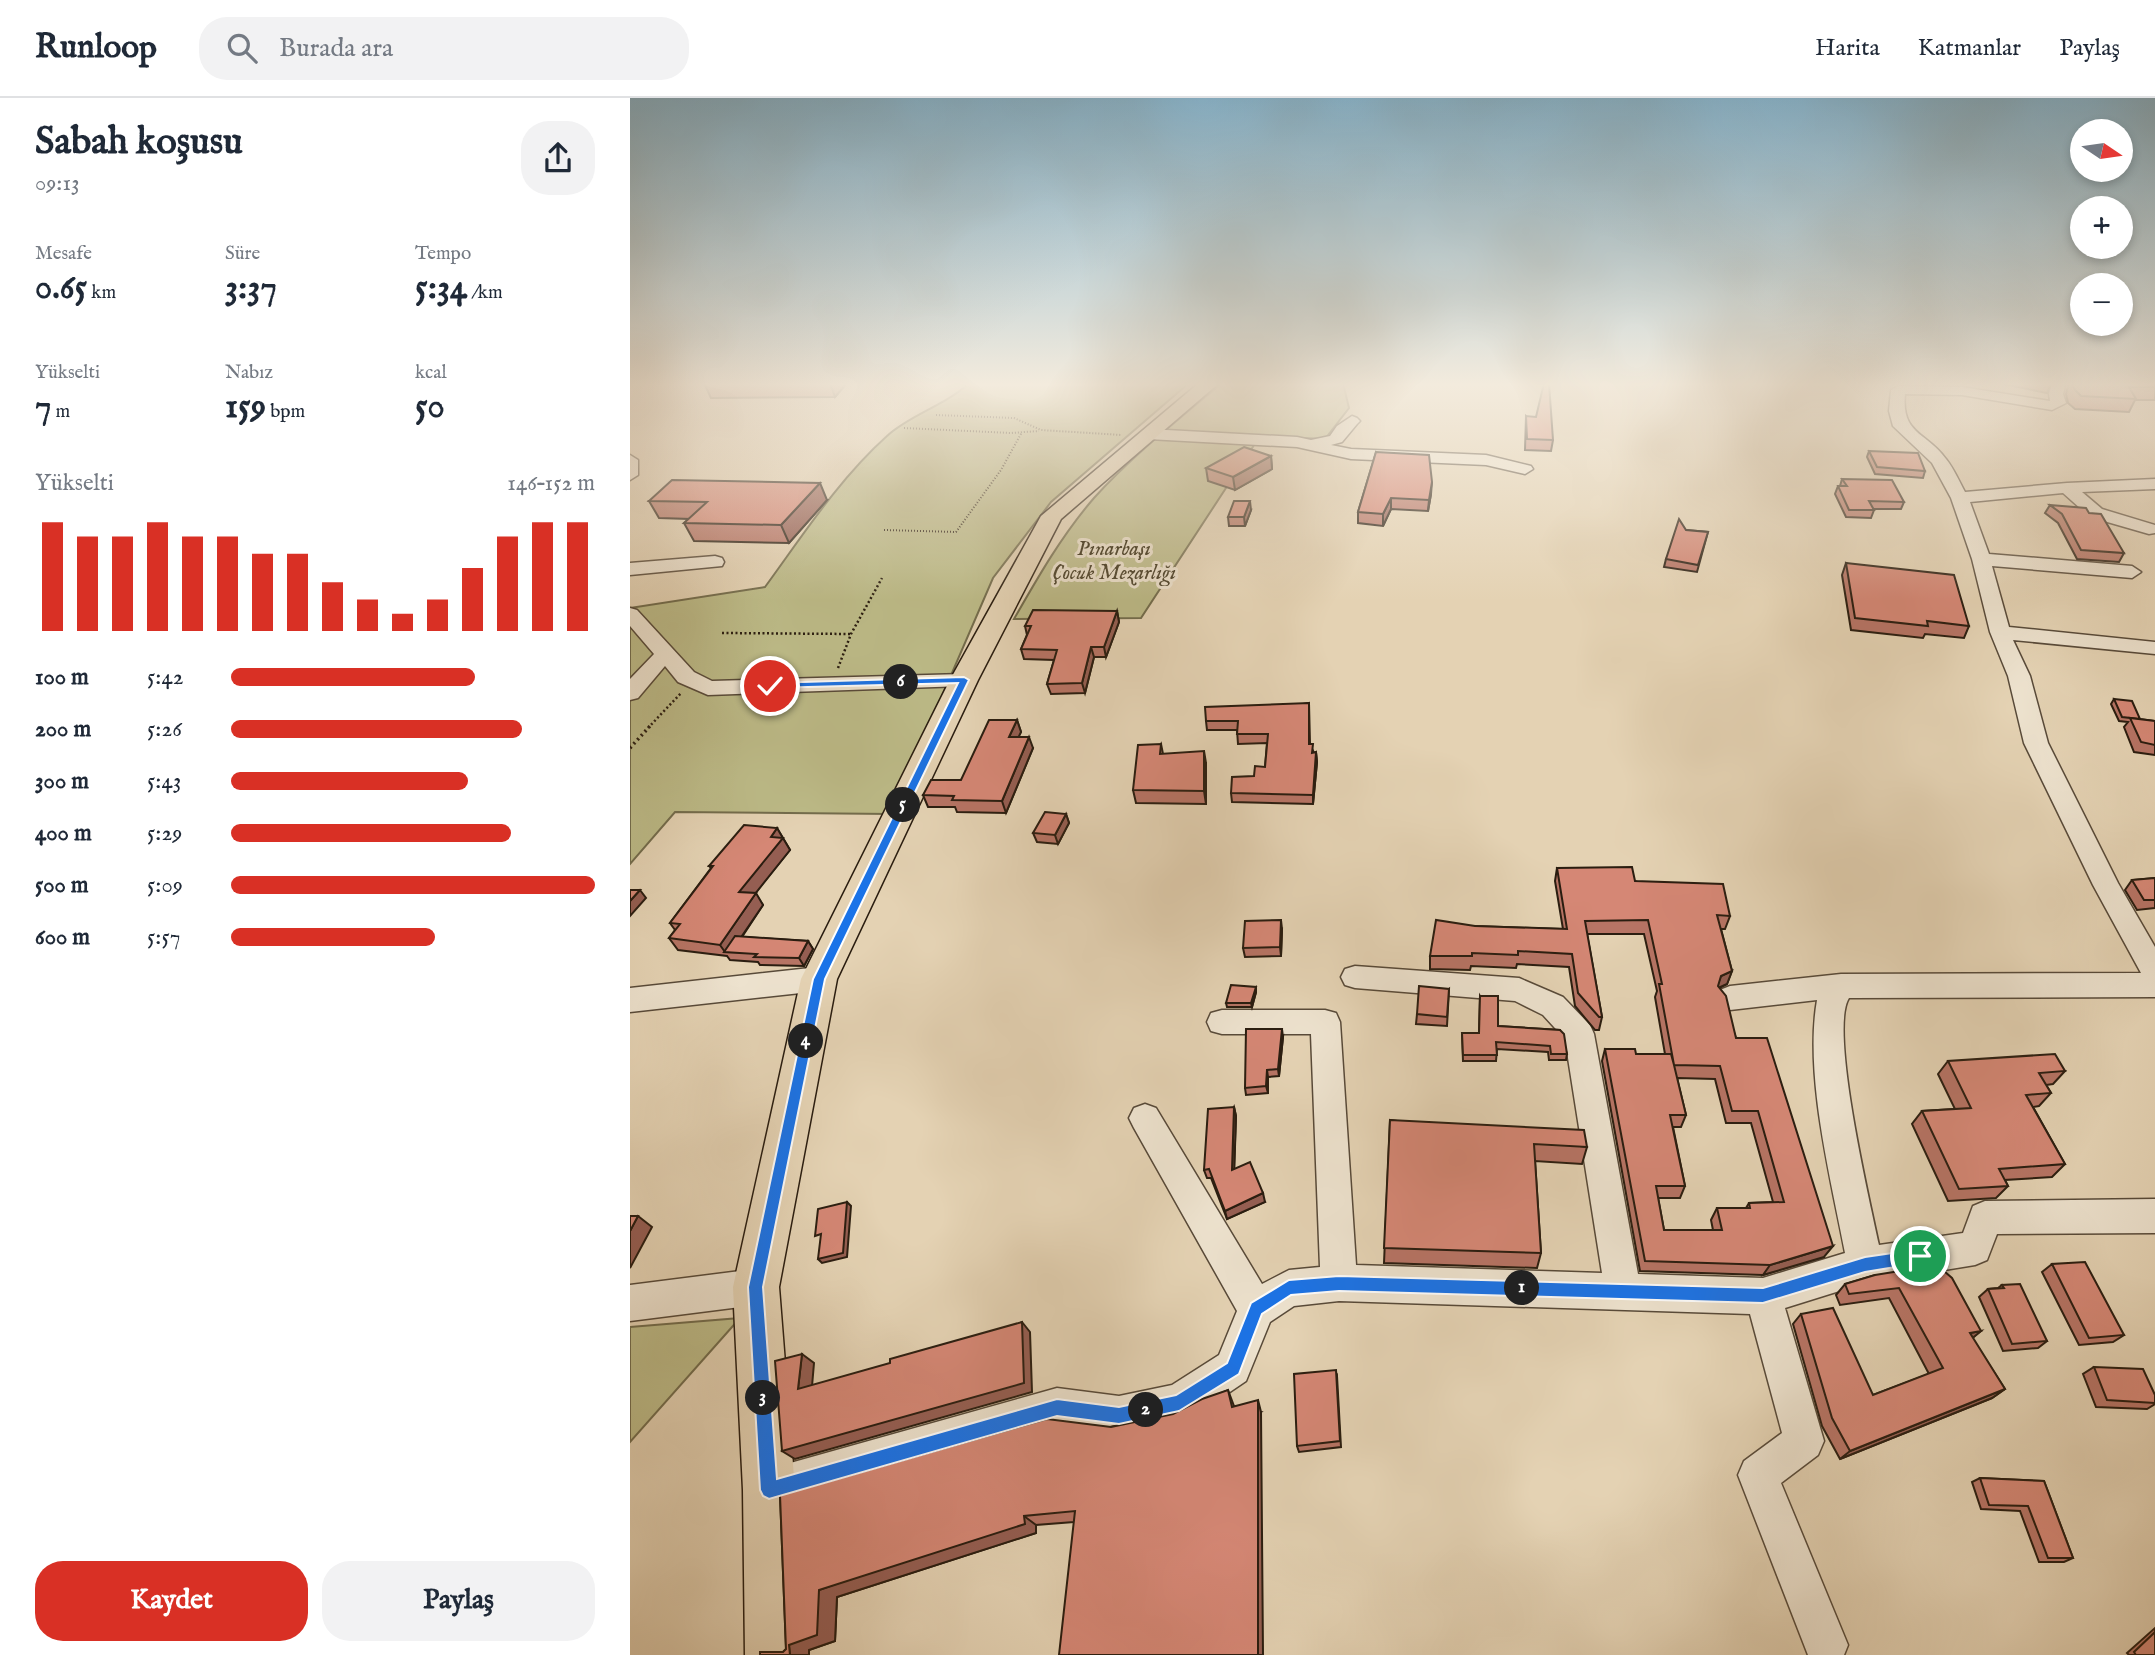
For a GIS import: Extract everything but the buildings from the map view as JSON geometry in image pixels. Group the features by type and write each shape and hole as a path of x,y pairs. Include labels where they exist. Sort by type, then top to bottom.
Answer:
{"main road":[{"path":"774,1655 769,1490 755,1287 819,979 964,680 1052,516 1123,456"}],"street":[{"path":"1388,456 1486,460 1525,469"},
{"path":"1934,456 1960,498 1981,559 2000,632 2019,676 2036,743 2106,886 2155,972"},
{"path":"630,460 630,475"},
{"path":"1960,498 2067,488 2155,484"},
{"path":"2067,488 2096,513 2149,529"},
{"path":"1981,559 2132,572"},
{"path":"630,569 715,562"},
{"path":"630,614 686,677 708,688 964,680"},
{"path":"2000,632 2155,648"},
{"path":"630,693 651,667 666,656"},
{"path":"1355,977 1519,990 1553,1006 1572,1023 1579,1034 1623,1290"},
{"path":"630,1000 819,979"},
{"path":"1730,998 1840,986 2155,985"},
{"path":"1840,986 1831,1001 1828,1029 1836,1116 1865,1265"},
{"path":"1222,1022 1325,1022 1339,1283"},
{"path":"1145,1118 1256,1309"},
{"path":"769,1490 1057,1408 1119,1416 1179,1403 1233,1368 1256,1309 1289,1288 1339,1283 1763,1296 1865,1265 1975,1248 1985,1217 2155,1216"},
{"path":"630,1303 755,1287"},
{"path":"1763,1296 1804,1441 1758,1475 1826,1645"}],"path":[{"path":"884,530 956,532 1009,456"},
{"path":"832,683 851,634 882,578"},
{"path":"722,633 851,634"},
{"path":"630,748 693,681"}],"green space":[{"path":"867,456 1105,456 1051,502 993,578 891,814 675,812 630,864 630,608 765,587 853,470"},
{"name":"Pınarbaşı Çocuk Mezarlığı","path":"1137,456 1247,456 1141,618 1014,619 1061,541 1082,512"},
{"path":"740,1318 630,1442 630,1327"}],"route":[{"path":"770,686 964,680 819,979 755,1287 769,1490 1057,1408 1119,1416 1179,1403 1233,1368 1256,1309 1289,1288 1339,1283 1763,1296 1865,1265 1920,1256"}]}
